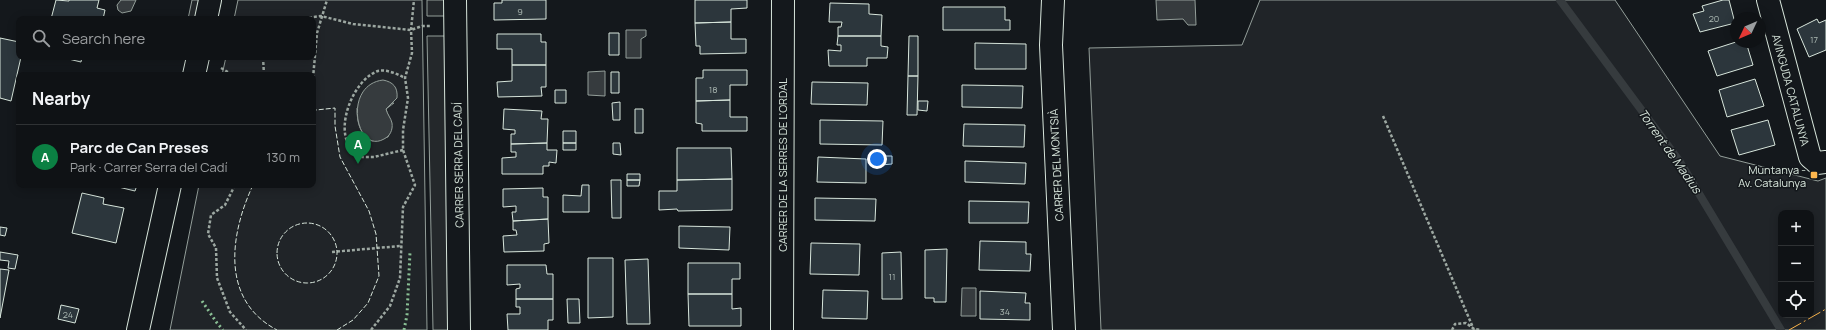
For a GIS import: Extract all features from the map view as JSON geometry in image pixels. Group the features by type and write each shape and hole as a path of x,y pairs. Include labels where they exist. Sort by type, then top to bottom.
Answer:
{"street":[{"path":"207,16 210,0"},
{"name":"CARRER SERRA DEL CADÍ","path":"455,0 459,330"},
{"name":"CARRER DE LA SERRES DE L'ORDAL","path":"782,330 783,0"},
{"name":"CARRER DEL MONTSIÀ","path":"1052,0 1050,45 1064,330"},
{"name":"AVINGUDA CATALUNYA","path":"1768,0 1818,159"},
{"path":"195,72 197,60"},
{"path":"138,330 169,188"}],"path":[{"path":"316,44 321,16 327,0"},
{"path":"372,330 390,306 400,278 400,246 403,207 415,185 403,150 403,130 408,98 405,78 412,53 411,30 414,0"},
{"path":"316,17 321,16 353,24 411,30 422,26 433,26"},
{"path":"263,60 264,72"},
{"path":"314,72 315,60"},
{"path":"403,150 374,158 362,158 350,146 344,126 352,96 362,82 378,71 393,72 405,78"},
{"path":"1383,116 1474,330"},
{"path":"234,188 225,205 210,215 208,234 216,248 217,278 230,312 246,330"},
{"path":"332,252 400,246"},
{"path":"1452,330 1455,324 1466,323 1474,330 1481,330"}],"shaded area":[{"path":"121,0 136,0 131,11 122,13 118,10 117,5"},
{"path":"192,0 201,0 198,16 189,16"},
{"path":"238,0 422,0 427,330 170,330 198,188 316,188 316,72 223,72 225,60 316,60 316,16 235,16","holes":["394,103 386,109 391,123 391,129 388,137 372,141 364,135 360,127 357,108"]},
{"path":"427,0 445,0 445,16 427,16"},
{"path":"1156,0 1195,0 1196,25 1188,25 1183,19 1157,20"},
{"path":"1260,0 1615,0 1720,156 1818,181 1826,178 1826,330 1101,330 1089,48 1242,45"},
{"path":"626,30 646,30 646,36 641,39 641,58 626,58"},
{"path":"427,36 445,36 452,330 433,330"},
{"path":"605,71 605,96 588,95 588,72"},
{"path":"383,80 390,82 396,88 397,98 386,109 392,123 391,132 384,139 374,141 366,137 361,129 358,117 358,105 362,94 370,85"},
{"path":"962,288 976,288 976,316 961,316"}],"building":[{"path":"56,0 99,0 97,8 105,10 104,16 52,16"},
{"path":"502,0 546,0 546,19 494,20 494,3 502,3"},
{"path":"695,0 747,0 747,8 731,9 731,22 695,23"},
{"path":"1723,0 1729,0 1732,12 1730,12 1730,24 1700,32 1693,14 1704,11 1702,6"},
{"path":"830,3 869,4 869,14 882,15 881,36 838,36 838,27 841,27 842,22 829,22"},
{"path":"943,7 1005,7 1005,20 1010,20 1010,30 943,30"},
{"path":"1817,19 1819,23 1826,20 1826,50 1809,57 1797,29"},
{"path":"731,22 731,39 746,39 746,53 700,54 700,46 696,46 695,23"},
{"path":"609,33 619,33 619,55 609,55"},
{"path":"497,34 541,34 541,42 546,42 546,65 512,65 512,49 497,49"},
{"path":"838,36 881,36 881,46 888,47 887,58 867,58 867,66 829,66 828,50 841,51 841,45 837,45"},
{"path":"909,36 918,36 918,76 908,76"},
{"path":"0,38 16,41 16,60 20,60 18,72 16,72 11,101 0,98"},
{"path":"975,43 1026,44 1026,69 975,69"},
{"path":"1730,44 1730,48 1748,48 1753,65 1717,76 1708,51"},
{"path":"512,65 546,65 546,87 541,87 542,96 498,97 497,82 512,81"},
{"path":"703,70 747,70 747,85 730,85 730,100 696,101 696,78 703,78"},
{"path":"611,72 619,72 619,93 611,93"},
{"path":"908,76 918,76 917,115 907,115"},
{"path":"1755,79 1764,106 1727,117 1719,90"},
{"path":"812,82 868,83 867,105 811,104"},
{"path":"962,85 1023,86 1022,108 962,107"},
{"path":"555,90 566,90 566,103 555,103"},
{"path":"730,100 730,117 747,117 747,131 702,131 702,124 696,123 696,101"},
{"path":"918,101 928,101 927,111 918,110"},
{"path":"620,102 620,120 613,120 612,103"},
{"path":"504,109 542,111 541,119 548,119 547,143 511,144 511,134 515,134 515,130 503,129"},
{"path":"635,109 643,109 643,133 635,133"},
{"path":"820,120 883,121 882,145 820,144"},
{"path":"1768,120 1775,145 1739,155 1731,130"},
{"path":"964,124 1025,125 1024,147 963,146"},
{"path":"563,131 576,131 576,143 563,143"},
{"path":"547,143 547,150 557,150 556,163 549,162 549,166 543,166 543,174 502,174 502,158 516,157 516,152 511,152 511,144"},
{"path":"563,143 576,143 576,150 563,150"},
{"path":"613,143 620,143 621,155 613,154"},
{"path":"677,148 731,148 732,179 677,180"},
{"path":"880,156 892,156 892,164 881,165"},
{"path":"818,157 866,159 866,183 817,182"},
{"path":"965,161 1026,163 1025,184 965,182"},
{"path":"627,174 640,174 640,180 627,180"},
{"path":"732,179 732,210 659,210 659,191 677,191 677,180"},
{"path":"611,180 621,180 621,218 612,218"},
{"path":"627,180 640,180 639,186 627,186"},
{"path":"582,185 589,185 589,212 563,212 563,195 581,196"},
{"path":"122,188 136,188 135,191"},
{"path":"543,188 543,197 548,197 548,219 513,221 512,212 516,212 516,206 503,207 503,189"},
{"path":"82,193 104,198 103,204 124,208 116,243 72,233"},
{"path":"815,198 876,199 875,221 815,220"},
{"path":"969,201 1029,202 1028,223 969,223"},
{"path":"548,219 549,243 544,244 544,251 504,252 503,236 517,235 516,230 513,230 513,221"},
{"path":"679,226 730,227 729,250 679,248"},
{"path":"0,227 7,228 5,236 0,235"},
{"path":"980,241 1026,242 1026,254 1031,254 1030,271 979,270"},
{"path":"811,243 860,244 859,275 810,274"},
{"path":"947,249 946,302 934,302 934,298 925,298 925,250"},
{"path":"0,252 18,255 15,269 8,268 9,261 0,260"},
{"path":"901,252 902,299 882,299 882,253"},
{"path":"588,258 613,258 613,317 588,318"},
{"path":"648,259 650,324 627,324 625,260"},
{"path":"688,263 740,263 740,279 732,279 732,294 688,294"},
{"path":"507,265 546,265 547,274 553,274 553,299 516,299 516,289 520,288 520,284 507,285"},
{"path":"0,269 9,270 0,318"},
{"path":"823,290 868,291 867,319 822,318"},
{"path":"980,291 1026,293 1025,303 1030,303 1030,320 980,319"},
{"path":"688,294 732,294 732,309 741,308 741,326 689,326"},
{"path":"516,299 553,299 553,320 548,320 548,330 508,330 507,314 520,314 520,307 516,307"},
{"path":"567,299 579,299 580,323 568,323"},
{"path":"61,305 79,309 75,323 58,319"}],"waterway":[{"name":"Torrent de Madius","path":"1560,0 1680,162 1781,330"}],"hedge":[{"path":"404,330 407,315 410,252"},
{"path":"202,301 223,330"}],"fence":[{"path":"316,110 335,108 335,126 340,157 369,211 376,234 379,276 368,303 353,320 337,330"},
{"path":"252,188 239,224 235,245 235,265 238,284 246,302 259,317 277,330"},
{"path":"301,223 313,223 324,228 332,236 337,247 337,253 335,265 324,278 313,283 301,283 290,278 282,270 277,259 277,247 282,236 290,228 301,223"}],"power":[{"path":"1789,330 1826,309"}],"place":[{"name":"Parc de Can Preses","path":"358,164"},
{"name":"Muntanya - Av. Catalunya","path":"1814,175"}]}
